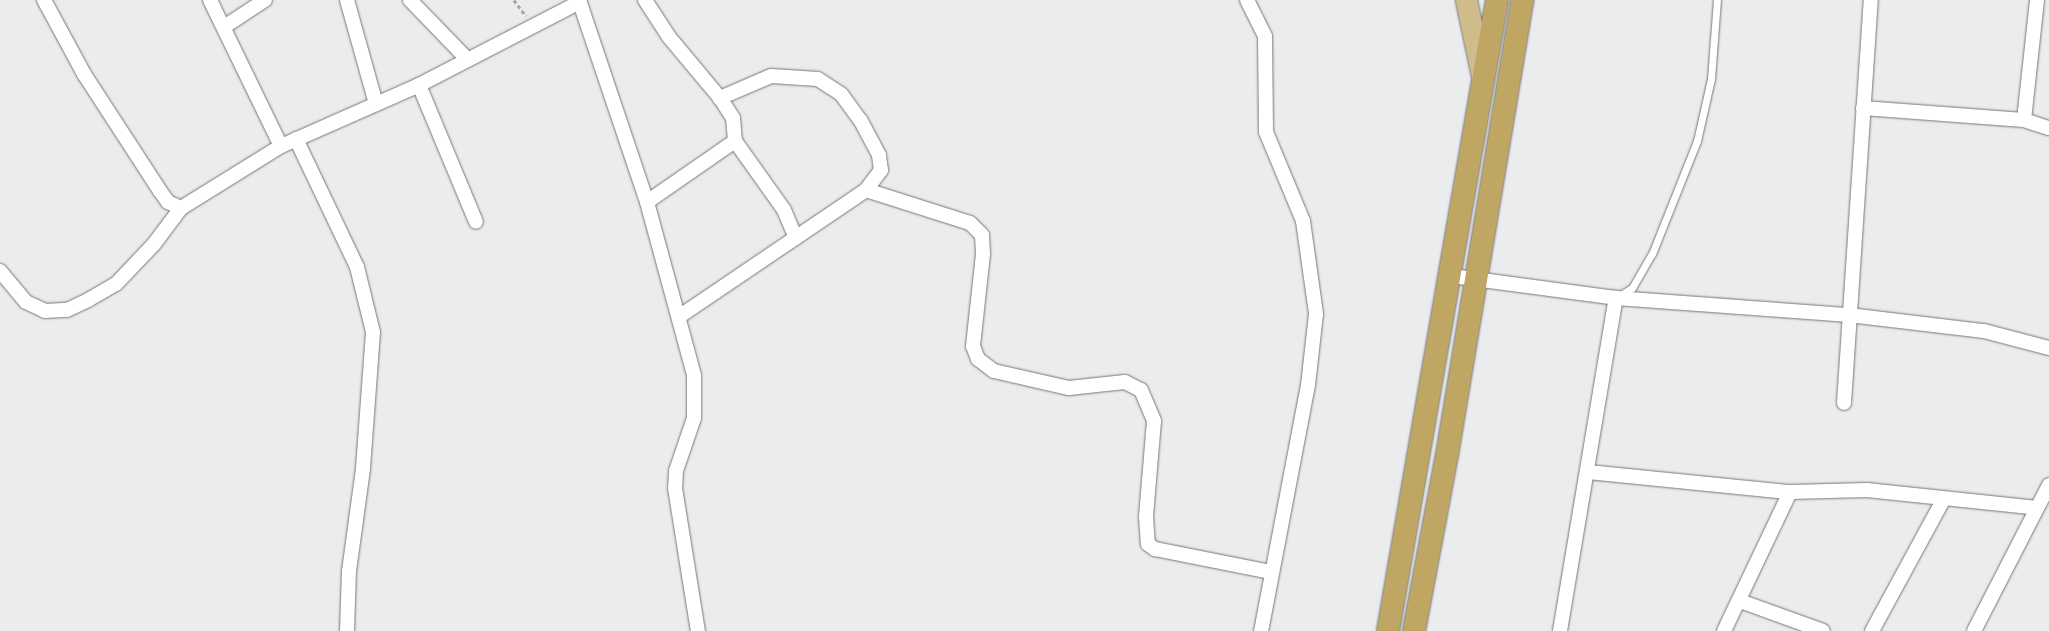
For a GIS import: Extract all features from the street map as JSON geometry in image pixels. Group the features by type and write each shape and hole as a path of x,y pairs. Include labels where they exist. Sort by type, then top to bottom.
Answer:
{"highway":[{"path":"1388,631 1452,276 1497,0"},
{"path":"1414,631 1477,278 1522,0"}],"main road":[{"path":"1466,0 1483,83"}],"street":[{"path":"44,0 84,74 160,191 168,202 181,208"},
{"path":"210,0 280,146"},
{"path":"224,27 265,0"},
{"path":"347,0 376,104"},
{"path":"410,0 468,60"},
{"path":"645,0 669,37 720,98 733,118 735,140 784,210 796,238"},
{"path":"1247,0 1265,36 1266,132 1303,221 1316,314 1308,385 1270,572 1261,631"},
{"path":"1844,403 1848,315 1871,0"},
{"path":"2024,120 2037,0"},
{"path":"0,270 26,302 45,311 67,310 116,284 154,244 181,208 280,146 419,85 579,1 647,202 680,316 697,397 694,418 676,472 675,488 698,631"},
{"path":"680,316 866,190 881,170 879,156 856,115 830,85 818,79 771,76 720,98"},
{"path":"419,85 476,222"},
{"path":"1863,108 2024,120 2048,124"},
{"path":"296,139 357,267 373,332 363,469 349,571 347,631"},
{"path":"647,202 735,140"},
{"path":"866,190 970,223 982,235 984,254 973,346 978,359 994,371 1069,388 1125,382 1141,390 1154,421 1145,534 1151,546 1270,572"},
{"path":"1452,276 1616,298 1848,315 1984,331 2049,348"},
{"path":"1560,631 1616,298"},
{"path":"1588,472 1790,492 1867,490 1943,500 2037,508"},
{"path":"1974,631 2049,485"},
{"path":"1724,631 1740,601 1790,492"},
{"path":"1872,631 1943,500"},
{"path":"1740,601 1823,631"}],"lane":[{"path":"1616,298 1632,288 1652,254 1697,141 1711,78 1717,0"}],"path":[{"path":"514,0 533,25"}]}
